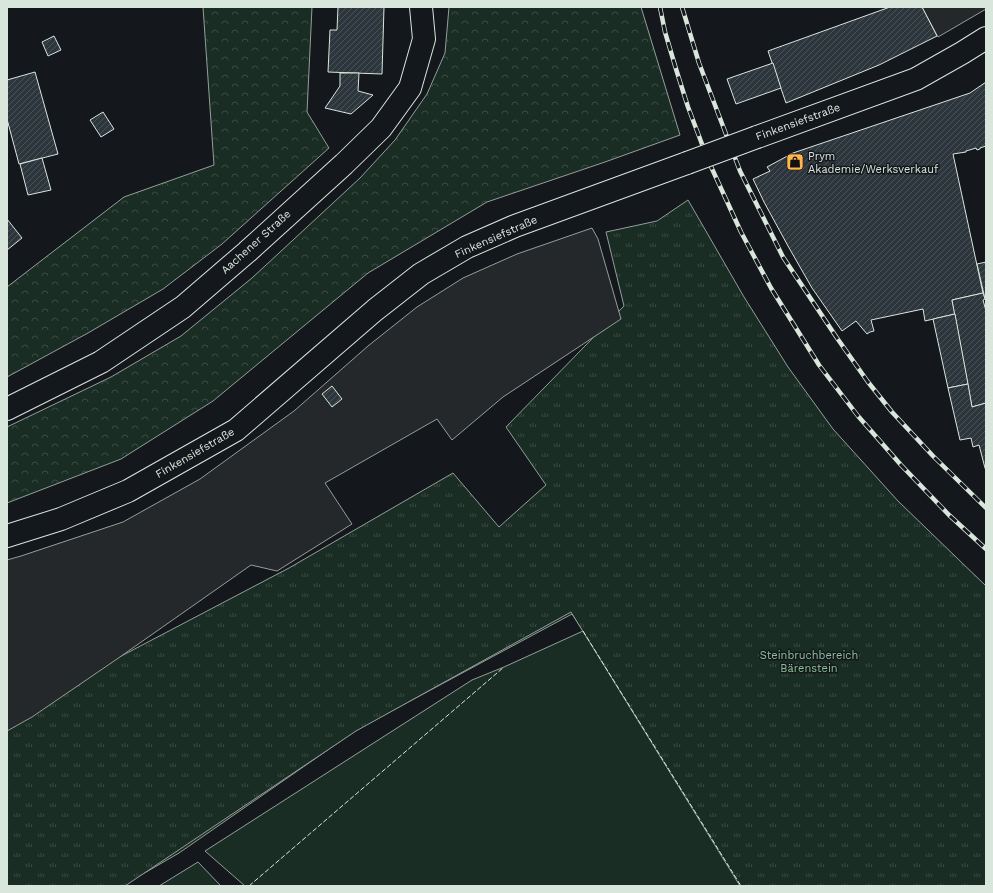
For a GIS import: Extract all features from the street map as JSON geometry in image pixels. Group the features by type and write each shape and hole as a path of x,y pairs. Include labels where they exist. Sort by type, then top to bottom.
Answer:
{"main road":[{"name":"Aachener Straße","path":"7,409 101,362 182,307 247,252 344,164 381,128 410,88 424,39 421,7"},
{"name":"Finkensiefstraße","path":"7,536 61,519 128,491 236,430 386,301 421,274 467,247 515,226 916,79 986,38"}],"green space":[{"path":"203,7 312,7 307,112 329,148 222,244 163,289 88,333 7,377 7,287 124,197 214,165"},
{"path":"449,7 641,7 680,135 487,202 368,273 213,401 121,459 7,503 7,427 111,377 181,336 252,278 360,178 395,140 427,94 445,53"},
{"name":"Steinbruchbereich Bärenstein","path":"688,200 744,297 788,367 833,429 898,501 986,586 986,886 740,886 571,612 356,731 125,886 7,886 7,716 289,568 453,473 499,527 546,485 506,427 624,306 606,232 657,221"},
{"path":"578,577 939,886 245,886 205,851 472,680 583,631 572,614 358,729 179,853 122,886 7,886 7,731"},
{"path":"198,862 221,886 159,886"}],"shaded area":[{"path":"922,7 986,7 986,9 938,37"},
{"path":"592,228 598,239 621,319 503,397 452,440 437,419 325,483 352,524 277,571 251,565 32,717 7,731 7,560 123,522 200,479 294,411 368,346 417,307 463,278 517,254"}],"building":[{"path":"338,7 384,7 382,74 328,72 330,30 337,30"},
{"path":"890,7 922,7 937,36 879,65 786,103 768,51"},
{"path":"54,36 61,50 48,56 42,42"},
{"path":"773,63 781,88 736,104 727,79"},
{"path":"35,72 58,154 19,164 7,119 7,80"},
{"path":"340,73 359,73 358,91 373,95 351,114 325,108 340,86"},
{"path":"986,82 986,146 977,150 976,148 966,152 953,154 983,293 952,300 955,314 925,321 923,309 871,320 874,331 867,334 856,321 842,331 812,288 764,202 753,179 770,171 767,167 793,153 970,93"},
{"path":"103,112 114,129 101,137 90,120"},
{"path":"42,158 51,190 28,195 20,164"},
{"path":"7,219 22,238 7,250"},
{"path":"986,262 986,299 985,299 977,264"},
{"path":"983,293 986,311 986,403 972,407 952,300"},
{"path":"955,314 968,384 948,388 933,319"},
{"path":"968,384 972,407 986,403 986,470 979,445 973,447 971,438 960,440 948,388"},
{"path":"332,386 342,399 332,407 322,394"}],"railway":[{"path":"660,7 665,32 676,69 688,107 708,160 741,232 771,288 819,365 858,416 901,465 949,515 986,549"},
{"path":"682,7 699,63 740,171 783,257 837,338 868,382 892,412 933,456 986,508"}],"fence":[{"path":"583,631 741,886"},
{"path":"249,886 504,667"}],"place":[{"name":"Prym Akademie/Werksverkauf","path":"795,162"}]}
